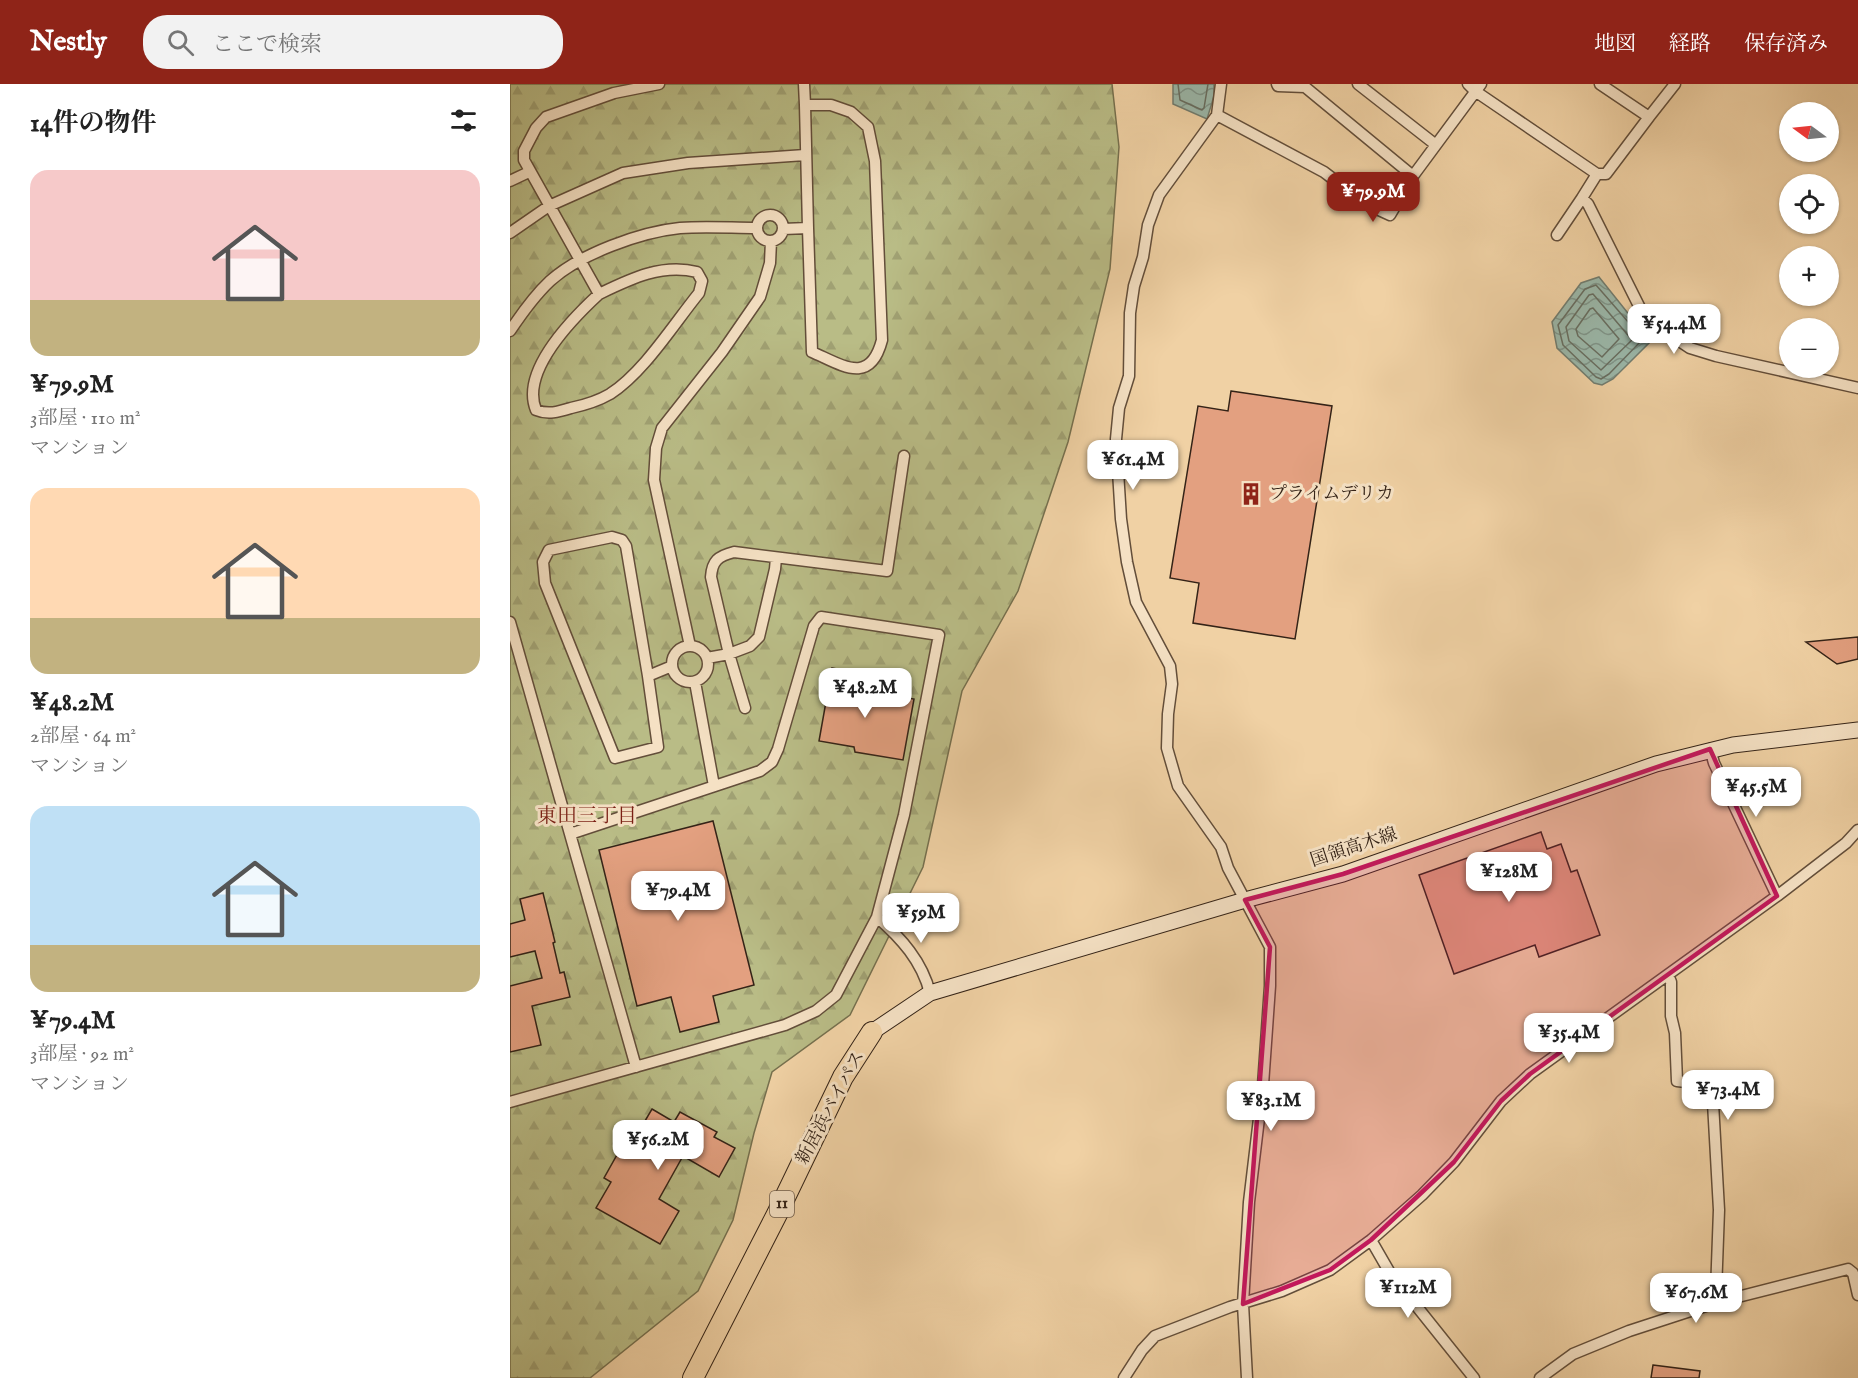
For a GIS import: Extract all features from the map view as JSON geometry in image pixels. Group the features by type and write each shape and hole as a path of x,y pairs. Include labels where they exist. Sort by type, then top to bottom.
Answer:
{"highway":[{"name":"新居浜バイパス","path":"693,1378 777,1214 843,1077 872,1032"}],"main road":[{"name":"国領高木線","path":"872,1032 930,993 1245,900 1344,874 1656,764 1710,749 1858,730"}],"street":[{"path":"599,294 529,172 524,160 524,151 536,128 546,117 614,93 659,84"},
{"path":"804,84 812,352 854,370 863,369 878,355 882,340 875,161 868,127 851,112 831,105 805,105"},
{"path":"1221,84 1217,115 1159,195 1148,225 1143,257 1134,286 1130,313 1129,376 1119,408 1116,439 1121,519 1136,602 1170,666 1172,684 1167,748 1178,786 1221,847 1228,868 1270,947 1263,1085 1249,1202 1243,1305 1247,1378"},
{"path":"1277,84 1278,86 1305,87 1413,176"},
{"path":"1358,84 1436,145"},
{"path":"1600,84 1649,117"},
{"path":"1217,115 1324,172 1366,204 1390,215 1413,176 1475,86 1597,174 1606,174 1675,84"},
{"path":"510,233 549,206 624,173 688,163 805,155"},
{"path":"510,181 529,172"},
{"path":"1557,235 1597,174"},
{"path":"1582,198 1588,204 1640,308 1652,322 1690,348 1858,388"},
{"path":"757,228 764,217 773,216 780,220 783,229 781,236 771,241"},
{"path":"510,331 524,310 551,281 581,260 638,236 680,228 757,228"},
{"path":"757,228 760,236 771,241"},
{"path":"783,229 808,228"},
{"path":"690,646 654,480 656,447 662,428 722,352 760,297 770,263 771,241"},
{"path":"684,269 698,272 702,281 699,293 635,373 622,385 591,403 545,414 536,410 532,400 534,383 547,353 572,319 599,294 631,279 664,270 684,269"},
{"path":"745,708 729,654 711,577 712,566 723,555 734,552 887,571 904,456"},
{"path":"612,537 622,540 626,546 648,676 657,747 615,758 545,583 543,562 549,550 612,537"},
{"path":"707,658 729,654 750,646 759,638 776,558"},
{"path":"510,1102 785,1025 816,1011 836,995 877,917 904,815 939,635 821,617 814,626 778,749 772,762 760,771 570,834"},
{"path":"510,622 636,1067"},
{"path":"690,646 700,649 707,658 708,664 705,675 695,682 688,683 677,677 672,660 678,650 690,646"},
{"path":"648,676 672,666"},
{"path":"695,682 714,786"},
{"path":"1710,749 1714,763 1777,896"},
{"path":"1124,1378 1142,1350 1155,1336 1230,1307 1243,1305 1282,1291 1330,1270 1371,1240 1422,1195 1454,1162 1489,1115 1530,1074 1777,896 1846,843 1858,830"},
{"path":"877,917 899,937 925,975 930,993"},
{"path":"1668,975 1671,982 1671,1016 1675,1033 1677,1081 1712,1085 1719,1210 1716,1292 1718,1302"},
{"path":"1371,1240 1390,1273 1474,1378"},
{"path":"1540,1378 1573,1354 1629,1331 1718,1302 1848,1269 1853,1273 1858,1295"}],"highlighted area":[{"path":"1710,749 1777,896 1530,1074 1501,1101 1454,1162 1371,1240 1330,1270 1243,1304 1270,947 1245,900 1343,874"}],"green space":[{"path":"510,84 1112,84 1119,147 1110,269 1068,442 1018,591 962,691 923,867 850,1015 772,1072 754,1133 733,1220 698,1291 590,1378 510,1378"}],"water":[{"path":"1173,84 1214,84 1214,96 1207,119 1173,104"},
{"path":"1599,277 1639,327 1654,338 1613,379 1602,385 1594,383 1557,348 1552,322 1581,283"}],"building":[{"name":"プライムデリカ","path":"1231,391 1332,406 1295,639 1193,623 1199,583 1170,578 1198,406 1228,411"},
{"path":"1858,637 1858,659 1837,664 1806,642"},
{"path":"832,668 853,672 850,688 914,699 903,760 855,752 854,747 819,741"},
{"path":"713,821 754,985 713,996 719,1022 680,1032 671,997 637,1006 599,850"},
{"path":"1541,832 1547,849 1561,844 1571,872 1577,870 1600,935 1539,957 1535,945 1454,974 1419,875"},
{"path":"543,893 560,973 564,972 570,997 532,1006 541,1045 510,1052 510,986 542,978 535,951 510,957 510,924 525,920 520,899"},
{"path":"652,1109 674,1122 680,1112 717,1132 714,1137 735,1148 719,1177 683,1156 659,1199 679,1211 660,1244 596,1208 611,1182 604,1178 622,1146 629,1148"},
{"path":"1653,1365 1700,1371 1699,1378 1651,1378"}],"place":[{"name":"プライムデリカ","path":"1251,494"}],"district":[{"name":"東田三丁目","path":"587,816"}]}
